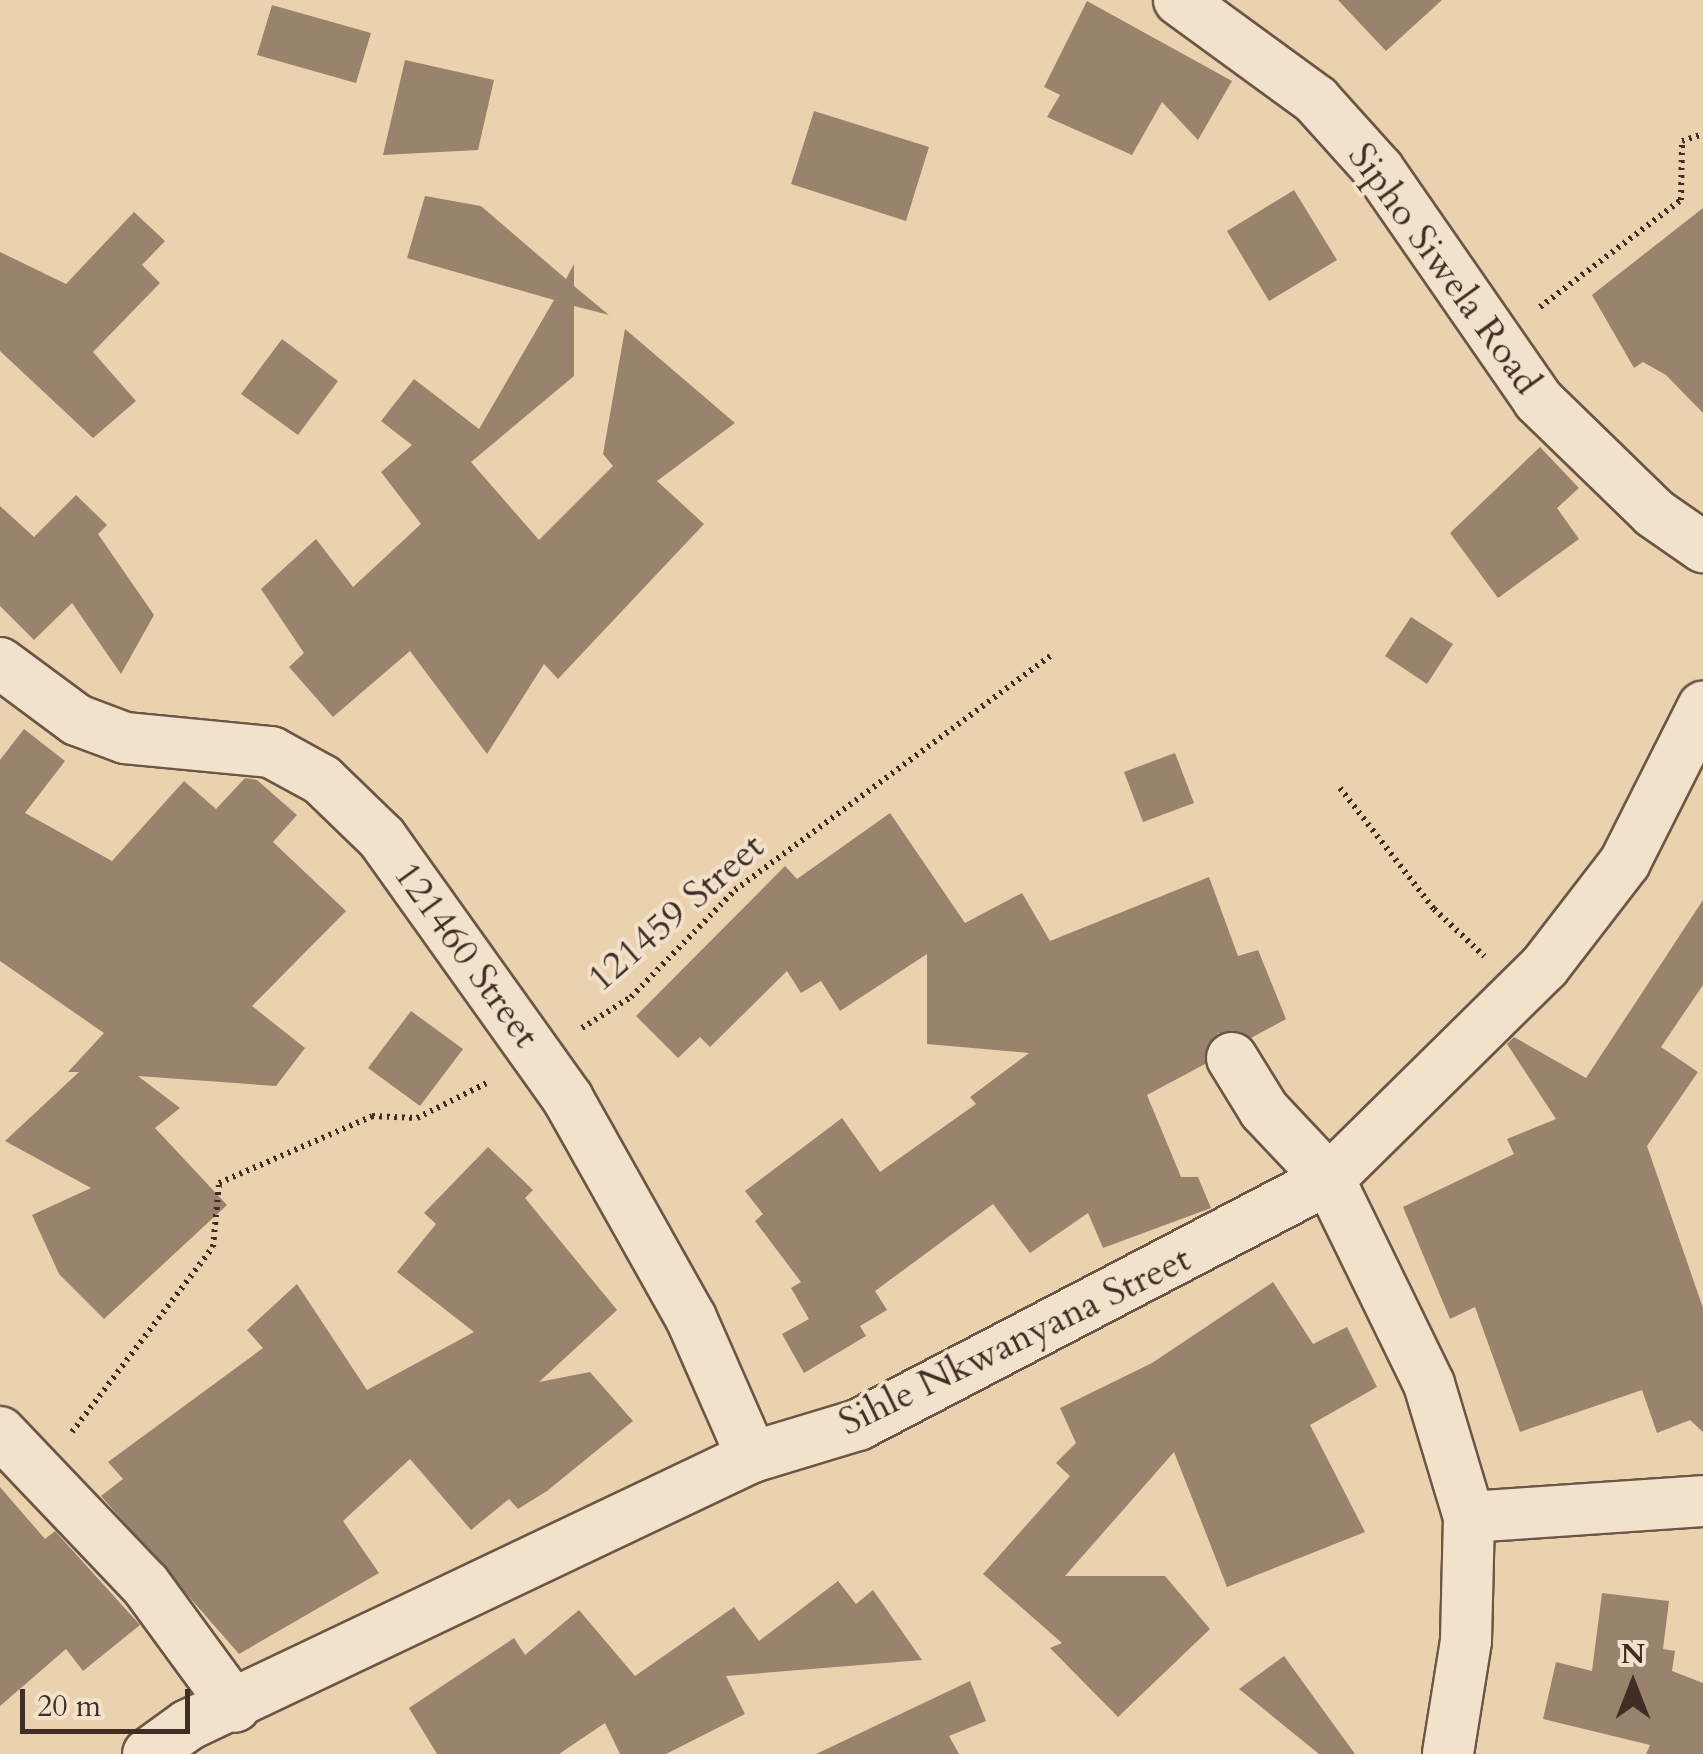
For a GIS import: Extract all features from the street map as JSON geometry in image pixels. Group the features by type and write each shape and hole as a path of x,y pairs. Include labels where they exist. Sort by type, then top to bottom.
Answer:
{"street":[{"name":"Sipho Siwela Road","path":"1179,0 1316,100 1380,170 1538,400 1654,513 1703,547"},
{"name":"121460 Street","path":"0,663 78,720 125,738 271,752 322,780 382,838 539,1056 691,1318 752,1458"},
{"name":"Sihle Nkwanyana Street","path":"148,1754 235,1707 752,1458 872,1418 1328,1179 1521,991 1624,862 1703,707"},
{"path":"1232,1058 1264,1110 1328,1179 1414,1342 1469,1516 1466,1642 1448,1754"},
{"path":"14,1444 145,1584 235,1707"},
{"path":"1469,1516 1703,1501"}],"path":[{"path":"1496,342 1681,200 1682,141 1703,134"},
{"name":"121459 Street","path":"14,1444 74,1430 213,1247 219,1183 372,1116 417,1118 539,1056 631,998 735,890 1052,655"},
{"path":"1340,788 1434,909 1521,991"}],"building":[{"path":"1338,0 1442,0 1386,51"},
{"path":"1087,1 1232,81 1198,140 1162,102 1132,155 1047,117 1060,95 1044,87"},
{"path":"272,5 371,33 356,83 257,55"},
{"path":"405,60 494,80 478,150 383,155"},
{"path":"814,111 929,147 906,221 791,184"},
{"path":"1294,190 1337,260 1269,301 1227,231"},
{"path":"425,196 481,206 566,279 574,264 574,286 609,315 574,306 574,376 471,462 539,540 613,466 603,454 625,329 735,423 657,481 704,524 558,679 544,664 487,754 410,651 333,717 289,667 304,653 261,589 316,539 353,587 421,524 381,472 412,445 381,421 414,379 479,429 554,300 407,258"},
{"path":"1703,208 1703,413 1666,375 1643,362 1634,368 1592,295"},
{"path":"134,212 165,241 142,265 160,283 93,352 136,401 93,438 0,351 0,252 66,284"},
{"path":"282,339 338,381 298,435 241,394"},
{"path":"1540,447 1579,488 1557,508 1579,539 1498,598 1450,533"},
{"path":"76,495 107,525 98,534 154,615 121,674 72,603 34,640 0,606 0,506 34,537"},
{"path":"1411,617 1453,644 1427,684 1385,656"},
{"path":"24,729 65,761 25,813 112,861 184,781 216,809 245,778 257,780 297,815 273,842 346,911 252,1006 305,1048 276,1086 138,1076 180,1108 155,1128 227,1205 104,1319 59,1274 32,1215 91,1188 5,1141 79,1072 68,1072 104,1033 0,961 0,760"},
{"path":"1175,753 1194,803 1143,822 1124,772"},
{"path":"890,813 965,923 1022,893 1050,941 1209,877 1238,956 1258,950 1286,1019 1251,1038 1218,1033 1205,1064 1147,1095 1181,1177 1198,1177 1211,1208 1103,1248 1088,1213 1030,1253 993,1204 875,1291 887,1310 860,1326 866,1336 804,1373 782,1334 809,1319 791,1288 801,1282 755,1221 763,1214 745,1191 842,1118 880,1172 976,1104 970,1097 1029,1053 927,1044 927,954 840,1011 821,981 801,993 787,971 710,1047 700,1037 678,1058 636,1016 785,866 797,879"},
{"path":"1703,900 1703,985 1661,1047 1698,1072 1647,1146 1703,1308 1703,1432 1690,1420 1657,1433 1642,1390 1520,1432 1475,1307 1450,1319 1403,1207 1514,1154 1507,1139 1556,1119 1507,1044 1514,1037 1586,1078"},
{"path":"411,1011 463,1049 420,1106 368,1068"},
{"path":"488,1147 533,1190 525,1198 617,1310 539,1382 590,1372 633,1421 547,1491 518,1509 509,1499 471,1530 410,1459 343,1521 379,1573 239,1654 101,1496 123,1479 108,1462 263,1348 247,1330 297,1284 367,1390 474,1332 397,1272 436,1224 424,1213"},
{"path":"1273,1282 1313,1344 1347,1327 1377,1387 1310,1425 1365,1532 1227,1587 1174,1452 1065,1576 1165,1576 1210,1629 1118,1717 1050,1648 1062,1643 983,1574 1070,1476 1056,1463 1076,1443 1060,1408 1152,1363"},
{"path":"0,1487 45,1539 55,1531 140,1625 83,1671 66,1649 0,1706"},
{"path":"838,1581 856,1604 873,1590 922,1660 726,1676 745,1714 666,1754 620,1754 605,1723 559,1754 437,1754 409,1708 514,1638 525,1655 579,1610 635,1676 734,1607 759,1641"},
{"path":"1602,1593 1669,1601 1663,1649 1675,1651 1672,1671 1703,1683 1703,1754 1646,1754 1650,1745 1543,1719 1556,1662 1592,1671"},
{"path":"1284,1656 1355,1754 1319,1754 1239,1689"},
{"path":"970,1681 986,1721 949,1736 959,1754 816,1754"}]}
